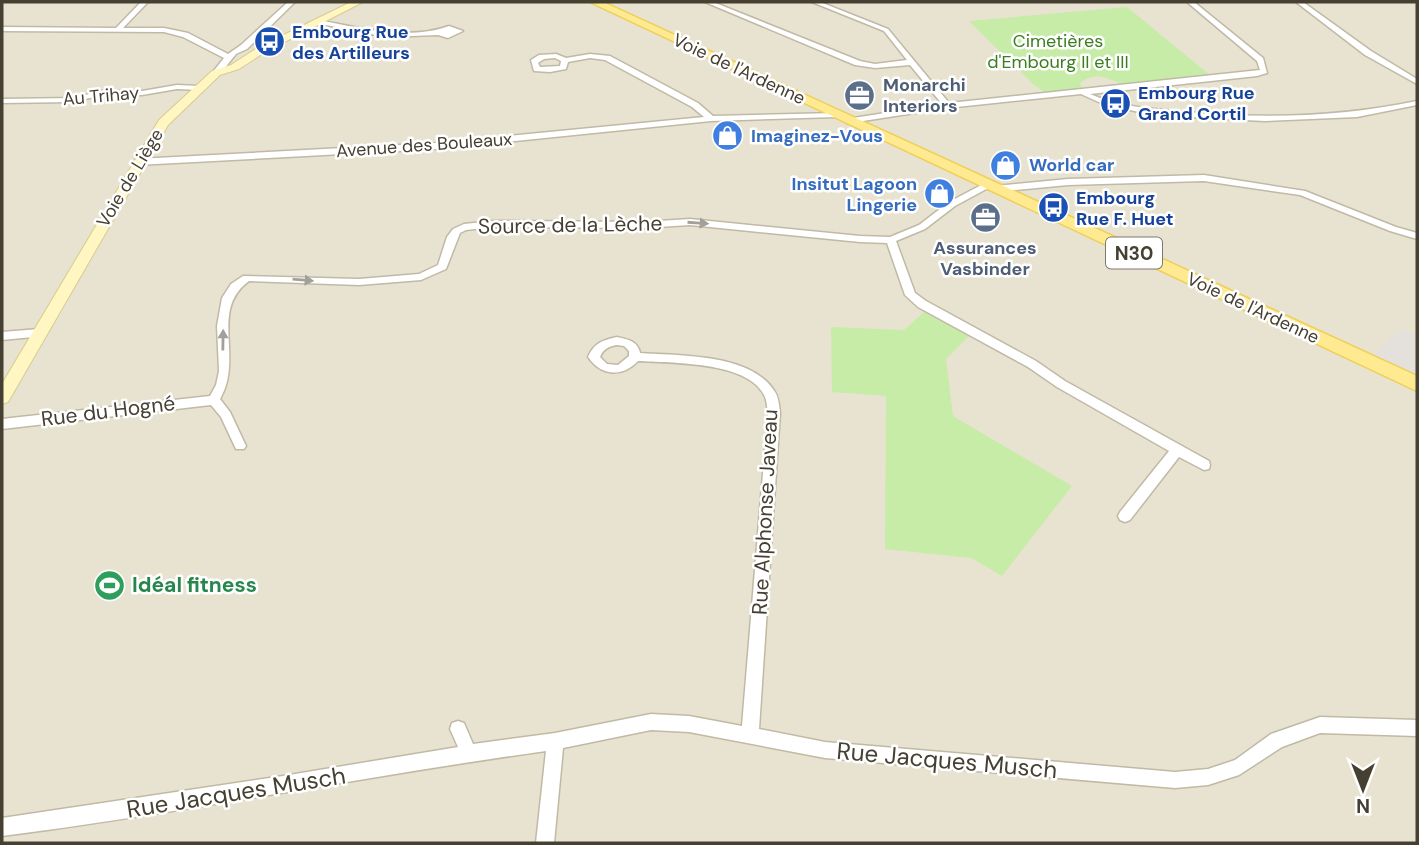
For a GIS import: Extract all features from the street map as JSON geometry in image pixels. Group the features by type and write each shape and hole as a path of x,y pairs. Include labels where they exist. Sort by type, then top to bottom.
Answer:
{"main road":[{"name":"Voie de l'Ardenne","path":"595,2 1417,384"}],"street":[{"path":"119,28 145,2"},
{"path":"216,73 228,57 244,47 292,2"},
{"name":"Voie de Liège","path":"2,398 137,162 163,123 216,73 235,67 261,50 358,2"},
{"path":"708,2 858,63 875,66 913,62"},
{"path":"815,2 886,30 947,107"},
{"name":"Avenue des Bouleaux","path":"137,162 400,149 710,119 843,118 1257,74 1264,71 1265,66 1260,60 1190,2"},
{"path":"1299,2 1368,53 1417,82"},
{"path":"318,22 386,35 438,33"},
{"path":"2,29 164,30 186,35 228,57"},
{"path":"565,60 590,56 607,58 695,105 710,119"},
{"name":"Au Trihay","path":"2,101 73,100 102,93 142,93 177,87 200,88"},
{"path":"1085,93 1111,105 1213,117 1276,119 1339,116 1388,110 1417,103"},
{"path":"992,187 1204,178 1302,193 1417,236"},
{"name":"Source de la Lèche","path":"214,400 222,383 223,306 227,293 236,283 247,278 332,283 421,277 442,267 456,231 464,227 493,224 642,225 690,222 891,240 922,227 952,204 992,187"},
{"path":"891,240 910,295 922,304 1032,364 1204,465"},
{"path":"2,336 39,333"},
{"name":"Rue Alphonse Javeau","path":"635,357 736,368 752,374 771,393 774,413 750,734"},
{"path":"214,400 226,415 240,446"},
{"name":"Rue du Hogné","path":"2,424 214,400"},
{"path":"1125,516 1176,450"},
{"name":"Rue Jacques Musch","path":"2,827 284,785 555,741 651,722 689,724 825,750 1175,780 1209,777 1239,767 1277,740 1305,728 1320,725 1417,728"},
{"path":"458,729 469,753"},
{"path":"545,843 555,741"}],"shaded area":[{"path":"2,2 1417,2 1417,843 2,843"},
{"path":"1399,330 1417,334 1417,377 1374,355"}],"green space":[{"name":"Cimetières d'Embourg II et III","path":"1127,7 1210,75 1133,85 1098,76 1080,83 1082,89 1046,93 1034,85 969,21"},
{"path":"924,312 969,336 946,359 953,416 1072,486 1002,576 971,558 885,549 886,396 832,392 831,327 904,330"}],"place":[{"name":"Embourg Rue des Artilleurs","path":"269,42"},
{"name":"Monarchi Interiors","path":"860,95"},
{"name":"Embourg Rue Grand Cortil","path":"1115,103"},
{"name":"Imaginez-Vous","path":"728,136"},
{"name":"World car","path":"1006,165"},
{"name":"Insitut Lagoon Lingerie","path":"940,194"},
{"name":"Embourg Rue F. Huet","path":"1053,208"},
{"name":"Assurances Vasbinder","path":"985,217"},
{"name":"Idéal fitness","path":"109,585"}]}
